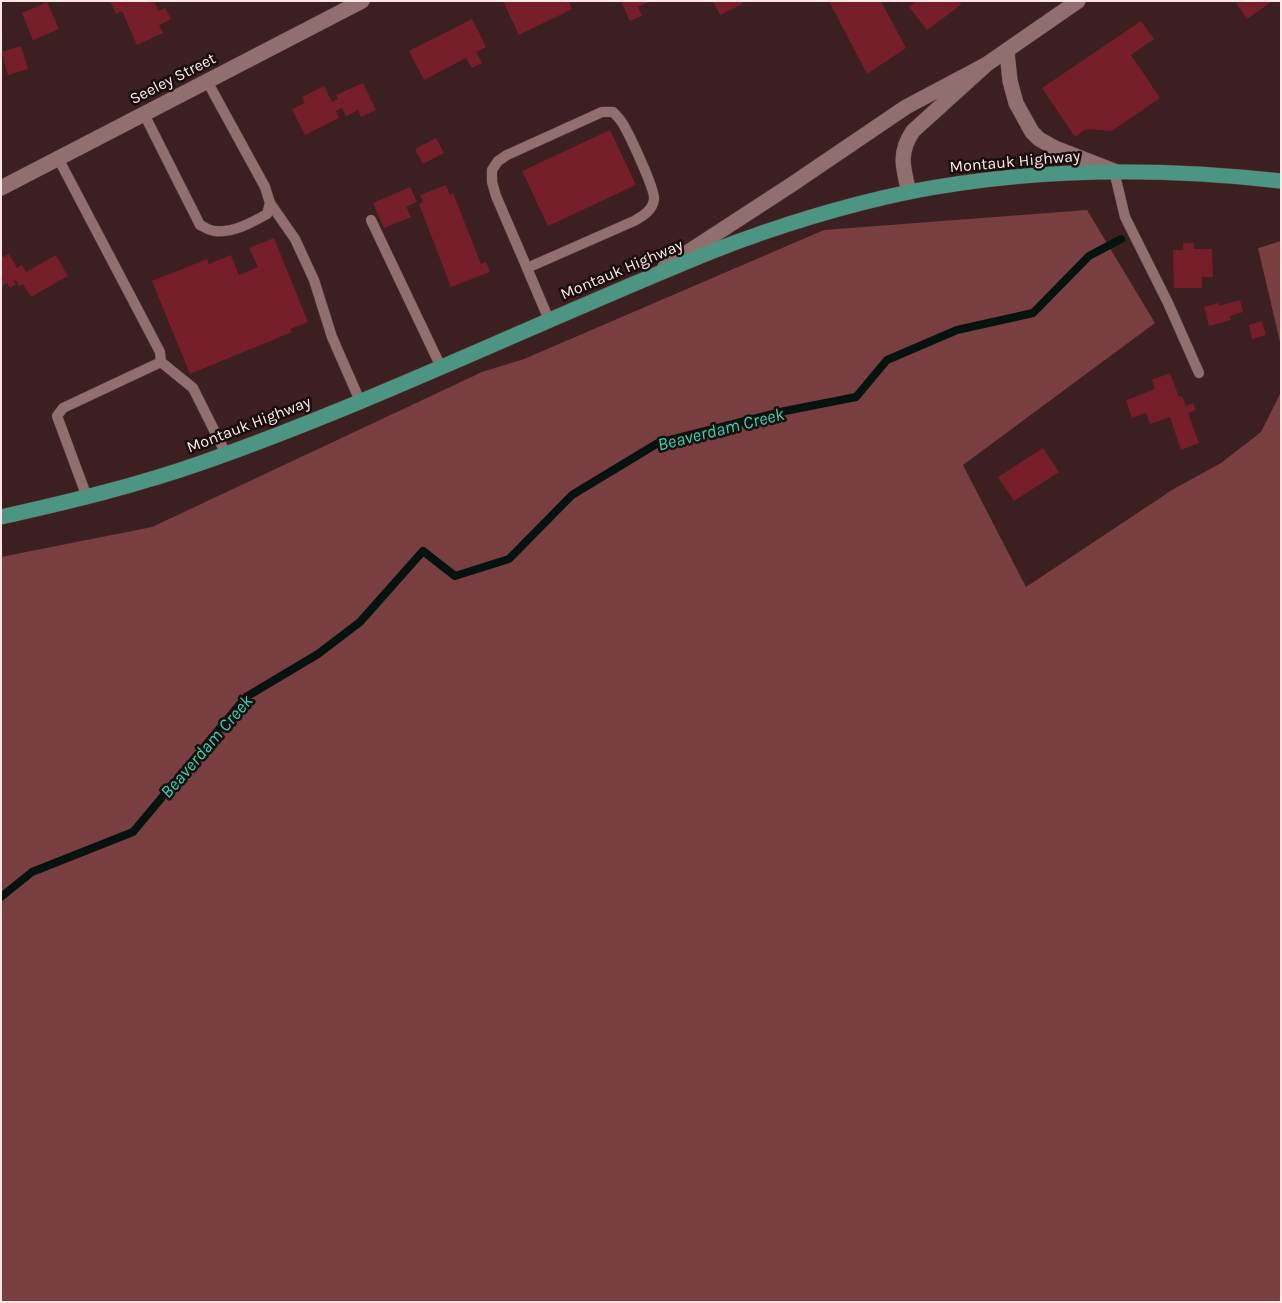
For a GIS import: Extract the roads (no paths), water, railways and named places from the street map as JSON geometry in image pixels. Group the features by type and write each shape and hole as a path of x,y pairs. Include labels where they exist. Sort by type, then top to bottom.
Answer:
{"main road":[{"name":"Seeley Street","path":"1,188 362,1"},
{"path":"647,278 791,185 906,107 1006,52 1078,1"},
{"path":"1006,52 1010,81 1016,103 1025,120 1039,139 1055,148 1114,171"},
{"path":"909,192 902,155 908,139 922,122 987,64"},
{"name":"Montauk Highway","path":"1,517 149,480 226,454 360,401 713,251 766,231 825,213 909,192 1043,175 1114,171 1235,175 1281,180"}],"lane":[{"path":"207,81 265,187 270,203 295,239 310,272 332,337 360,401"},
{"path":"527,268 634,221 651,208 654,198 650,184 621,120 613,112 602,112 508,155 498,161 492,170 492,182 496,196 549,320"},
{"path":"144,114 200,224 213,232 233,230 267,214 270,203"},
{"path":"58,158 160,352 161,362 193,388 226,454"},
{"path":"1114,171 1125,217 1168,304 1198,373"},
{"path":"372,220 441,367"},
{"path":"87,497 57,416 62,408 161,362"}],"waterway":[{"name":"Beaverdam Creek","path":"1,897 32,872 133,832 246,697 318,654 360,622 423,551 455,576 509,559 572,495 658,443 785,411 856,397 887,360 957,330 1033,313 1089,256 1121,239"}]}
